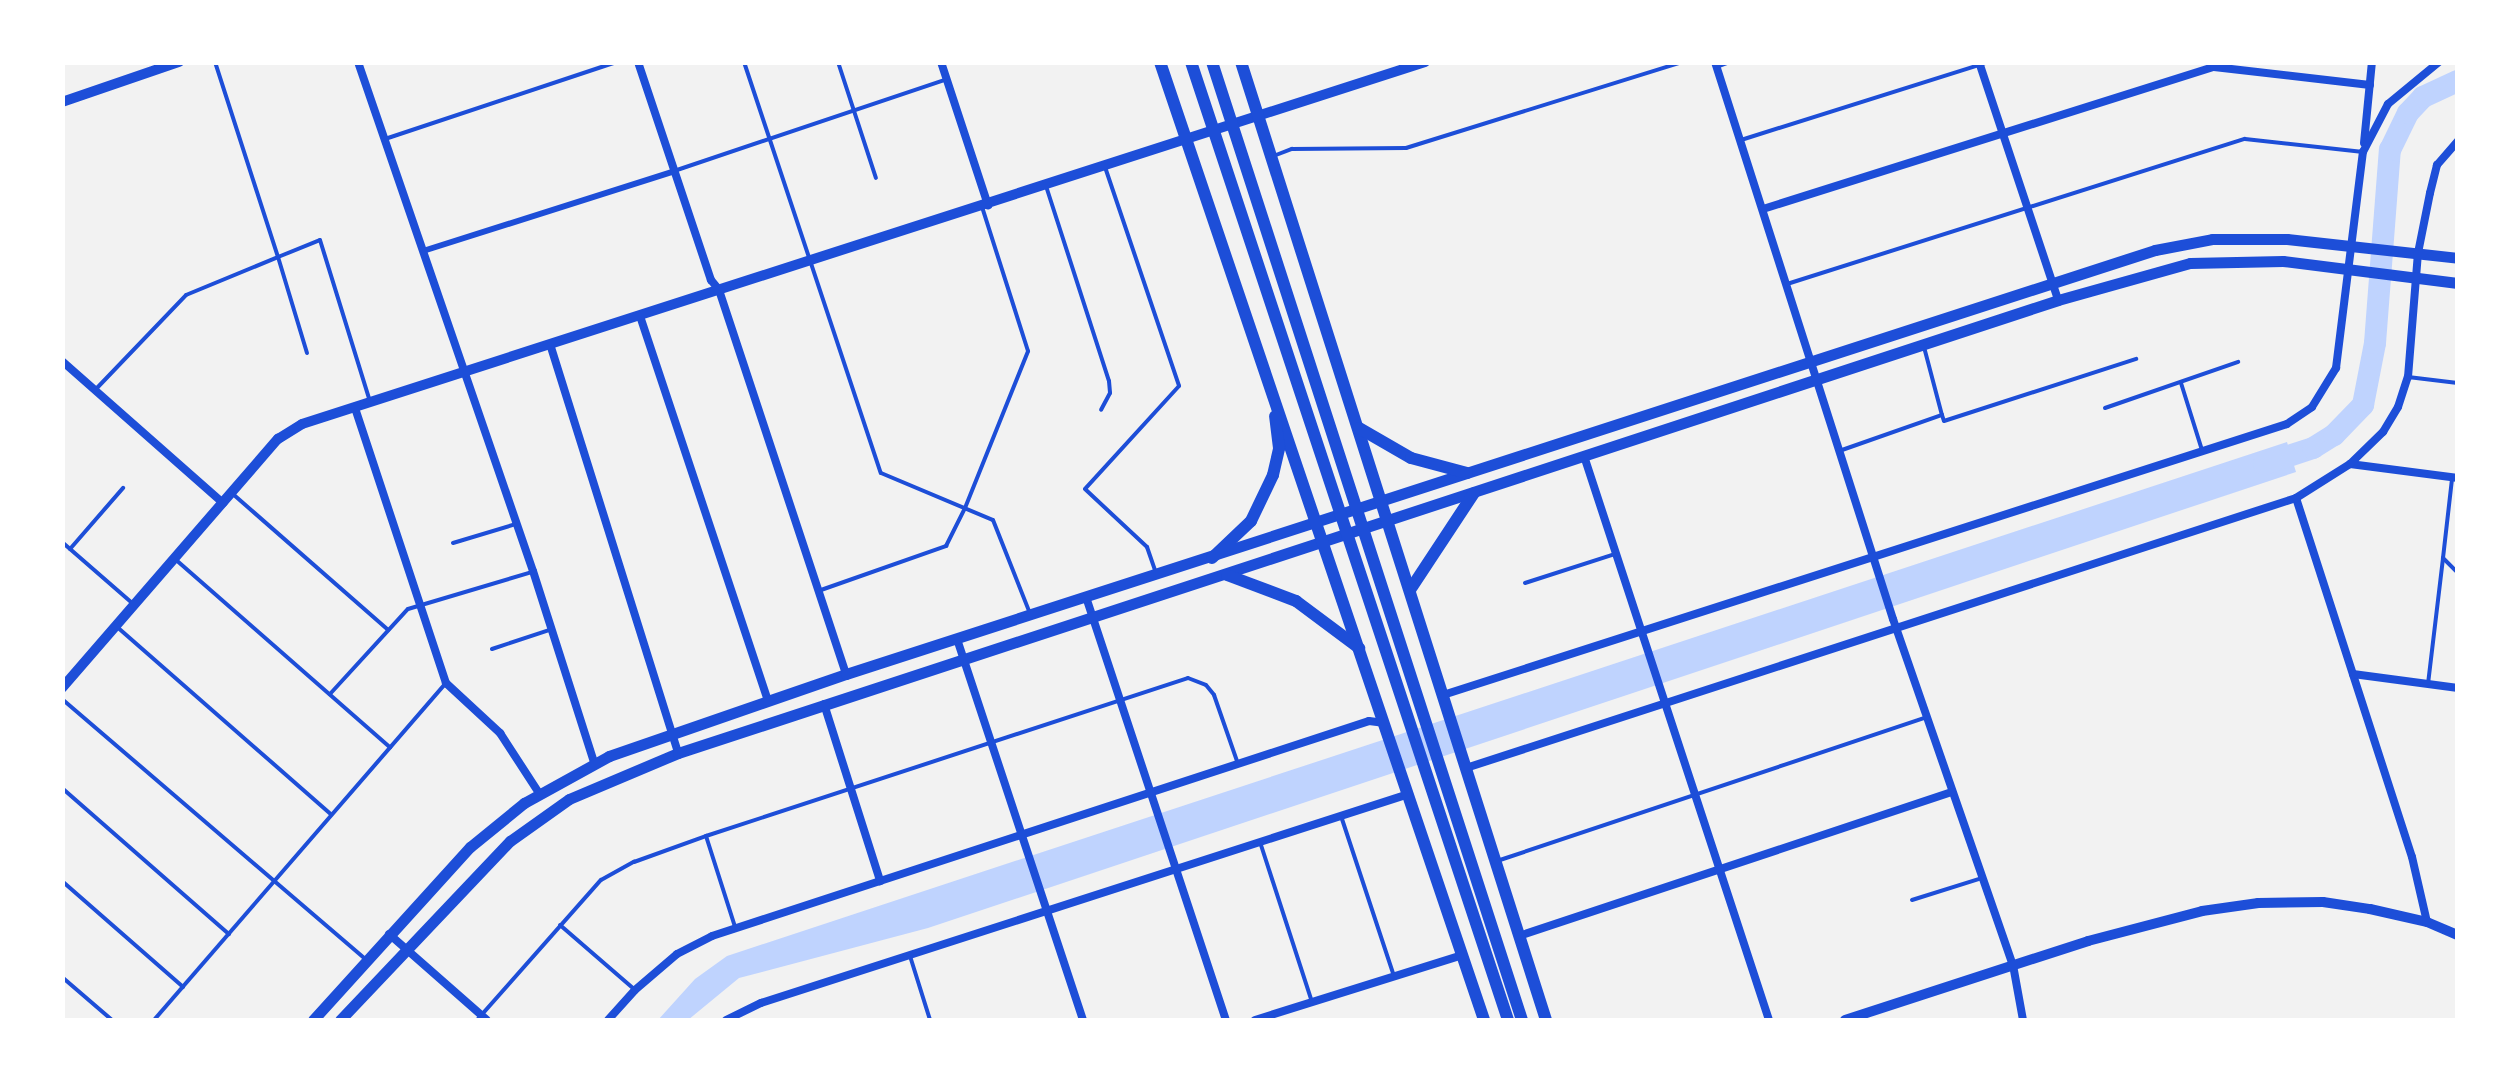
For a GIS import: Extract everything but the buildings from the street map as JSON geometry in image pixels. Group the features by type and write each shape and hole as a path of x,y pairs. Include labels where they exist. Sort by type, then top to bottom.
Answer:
{"main road":[{"path":"1160,62 1484,1020"},
{"path":"1191,62 1224,128 1364,528 1522,1020"},
{"path":"1212,62 1224,128 1341,514 1508,1020"},
{"path":"1241,62 1546,1020"},
{"path":"313,1020 470,847 539,793 594,762 671,734 2155,250 2212,239 2287,240 2458,258"},
{"path":"340,1020 486,862 540,818 599,784 678,753 2058,300 2207,261 2283,261 2458,283"},
{"path":"1212,558 1251,521 1273,475 1280,448 1269,379"},
{"path":"1359,428 1411,458 1467,473"},
{"path":"1410,590 1474,494"},
{"path":"1227,575 1296,600 1361,649"}],"street":[{"path":"62,102 180,62"},
{"path":"358,62 533,571 594,762"},
{"path":"638,62 711,280 720,290 846,674"},
{"path":"941,62 985,206"},
{"path":"1376,62 1381,77"},
{"path":"62,688 290,430 1426,62"},
{"path":"1443,696 1875,560 2287,424 2312,407 2336,368 2352,272 2372,62"},
{"path":"2363,152 2388,104 2439,62"},
{"path":"1983,64 2058,300"},
{"path":"1716,65 1820,378 1895,623 2013,965 2023,1020"},
{"path":"1763,210 2214,67 2370,85"},
{"path":"1466,768 1895,623 2296,498 2350,464 2383,432 2408,377 2412,253 2438,166 2458,141"},
{"path":"423,251 674,171"},
{"path":"640,316 768,701"},
{"path":"550,344 678,753"},
{"path":"62,362 224,503"},
{"path":"355,408 446,683 500,732 539,793"},
{"path":"1584,456 1770,1020"},
{"path":"2350,464 2455,478"},
{"path":"2296,498 2412,857 2427,922"},
{"path":"1086,597 1226,1020"},
{"path":"957,639 1082,1020"},
{"path":"2354,674 2458,688"},
{"path":"824,704 880,881"},
{"path":"608,1020 635,990 677,954 735,928 1369,721 1385,723"},
{"path":"1518,936 1952,792"},
{"path":"726,1020 761,1003 910,956 1045,906 1175,870 1409,794"},
{"path":"1844,1020 1860,1018 2013,965 2202,911 2258,902 2323,902 2427,922 2458,935"},
{"path":"389,934 482,1019"},
{"path":"1255,1020 1463,955"}],"lane":[{"path":"215,62 306,353"},
{"path":"384,139 616,62"},
{"path":"744,62 881,473 993,520 1030,616"},
{"path":"838,62 876,178"},
{"path":"1273,156 1292,148 1406,148 1682,62"},
{"path":"1716,65 1730,62"},
{"path":"1741,140 1983,64"},
{"path":"674,171 947,79"},
{"path":"1788,284 2026,205 2245,139 2363,152"},
{"path":"1105,167 1178,386 1085,489 1146,547 1158,575"},
{"path":"1046,186 1109,382 1110,393 1101,410"},
{"path":"820,590 946,546 965,508 1028,351 985,206"},
{"path":"96,390 186,295 270,264 320,240 370,402"},
{"path":"1923,344 1944,420 2136,359"},
{"path":"2105,408 2238,362"},
{"path":"2408,377 2458,383"},
{"path":"2181,383 2202,452"},
{"path":"1842,450 1942,414"},
{"path":"2428,684 2455,478"},
{"path":"70,549 123,488"},
{"path":"232,493 388,630"},
{"path":"453,544 517,524"},
{"path":"62,542 135,605"},
{"path":"1525,582 1615,554"},
{"path":"2443,558 2458,573"},
{"path":"175,559 390,747"},
{"path":"330,694 408,609 533,571"},
{"path":"116,626 332,815"},
{"path":"492,649 552,629"},
{"path":"482,1019 601,880 634,862 706,836 1188,678 1206,684 1214,695 1238,764"},
{"path":"154,1020 446,683"},
{"path":"62,699 366,960"},
{"path":"1496,862 1927,716"},
{"path":"62,788 229,934"},
{"path":"1340,816 1394,976"},
{"path":"706,836 735,928"},
{"path":"1260,842 1312,1002"},
{"path":"1912,900 1982,878"},
{"path":"62,881 183,988"},
{"path":"560,925 635,990"},
{"path":"910,956 930,1020"},
{"path":"62,977 112,1020"}],"water":[{"path":"2287,442 2296,472 928,928 739,978 688,1020 658,1020 695,979 727,956"}],"waterway":[{"path":"2264,464 2313,448 2334,435 2363,405 2375,343 2390,150 2408,113 2423,97 2458,81"}]}
